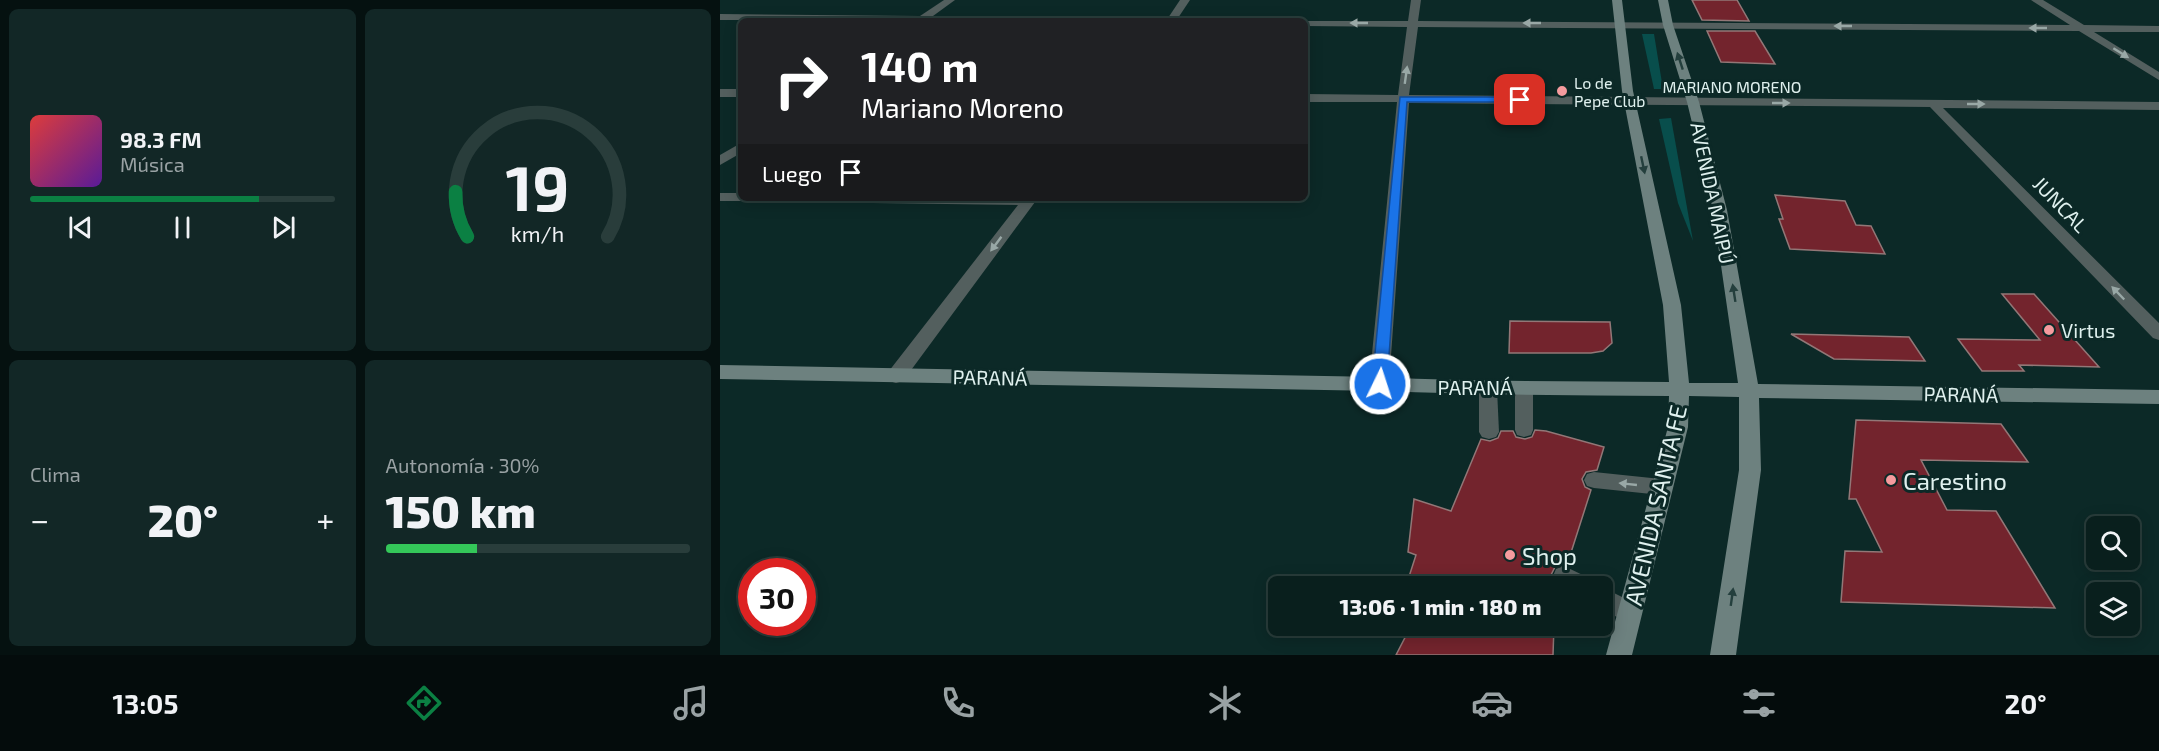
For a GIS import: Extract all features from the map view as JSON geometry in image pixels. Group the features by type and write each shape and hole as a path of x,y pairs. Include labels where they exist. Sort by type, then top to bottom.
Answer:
{"main road":[{"path":"1617,0 1629,101 1676,322 1681,390"},
{"name":"AVENIDA MAIPÚ","path":"1663,0 1668,25 1693,102 1720,210 1749,389"},
{"name":"PARANÁ","path":"720,372 1380,384 1488,389 1524,387 1749,389 2159,397"},
{"path":"1723,655 1749,470 1749,389"},
{"name":"AVENIDA SANTA FE","path":"1619,655 1678,427 1681,390"}],"street":[{"path":"924,18 950,0"},
{"path":"1173,18 1185,0"},
{"path":"1380,384 1403,99 1416,0"},
{"path":"2036,0 2159,76"},
{"path":"720,17 787,18"},
{"path":"1308,23 1620,23 2159,29"},
{"path":"720,93 738,93"},
{"name":"MARIANO MORENO","path":"1308,98 2159,106"},
{"name":"JUNCAL","path":"1933,104 2159,334"},
{"path":"720,161 738,149"},
{"path":"720,197 738,197"},
{"path":"896,376 1029,201"}],"lane":[{"path":"1524,387 1524,430"},
{"path":"1488,389 1489,432"},
{"path":"1594,480 1661,488"},
{"path":"1613,603 1630,613"}],"shaded area":[{"path":"1642,34 1654,34 1663,89 1654,89"},
{"path":"1671,118 1693,241 1678,203 1659,119"}],"building":[{"path":"1692,0 1737,0 1749,21 1702,20"},
{"path":"1707,31 1755,31 1775,64 1721,62"},
{"path":"1775,195 1845,201 1856,225 1871,226 1885,254 1790,249 1779,219 1783,219"},
{"path":"2002,294 2034,294 2099,367 2019,365 2024,371 1982,371 1958,339 2040,340"},
{"path":"1510,321 1610,322 1612,343 1603,351 1591,353 1509,353"},
{"path":"1791,334 1909,337 1925,361 1834,359"},
{"path":"1856,420 2001,424 2028,462 1921,460 1947,510 1996,511 2055,608 1841,602 1845,551 1882,552 1856,499 1849,499"},
{"path":"1535,430 1546,431 1604,447 1597,470 1586,472 1582,479 1585,487 1591,490 1567,565 1555,567 1551,576 1409,576 1416,555 1408,552 1414,499 1451,511 1481,439 1490,441 1498,438 1501,431 1513,431 1516,437 1525,439 1532,437"},
{"path":"1406,636 1554,636 1553,655 1396,655"}],"place":[{"name":"Lo de Pepe Club","path":"1562,91"},
{"name":"Virtus","path":"2049,330"},
{"name":"Carestino","path":"1891,480"},
{"name":"Shop","path":"1510,555"}],"route":[{"path":"1380,384 1403,99 1520,100"}]}
